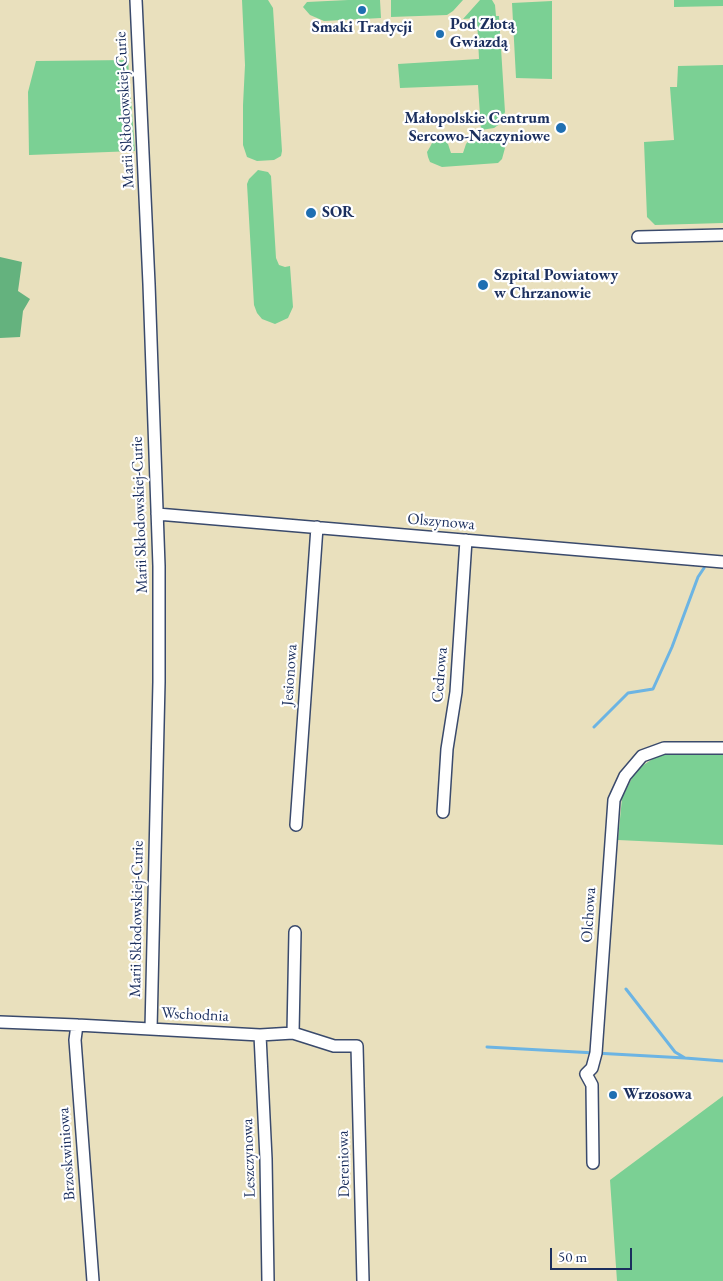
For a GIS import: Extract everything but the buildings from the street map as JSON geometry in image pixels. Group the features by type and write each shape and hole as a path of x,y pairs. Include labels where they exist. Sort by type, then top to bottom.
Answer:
{"street":[{"name":"Marii Skłodowskiej-Curie","path":"136,0 159,566 151,1029"},
{"path":"638,236 723,235"},
{"name":"Olszynowa","path":"157,514 723,562"},
{"name":"Jesionowa","path":"296,825 317,528"},
{"name":"Cedrowa","path":"443,812 448,749 456,692 466,540"},
{"name":"Olchowa","path":"593,1163 592,1085 586,1074 592,1068 596,1053 614,800 618,787 642,756 664,748 723,748"},
{"path":"293,1033 295,932"},
{"name":"Wschodnia","path":"0,1022 260,1035 293,1033 334,1046 357,1046"},
{"name":"Brzoskwiniowa","path":"77,1025 75,1040 93,1281"},
{"name":"Leszczynowa","path":"260,1035 266,1159 268,1281"},
{"name":"Dereniowa","path":"357,1046 363,1281"}],"green space":[{"path":"242,0 268,0 273,8 282,151 281,156 274,160 257,161 247,157 243,145 245,65"},
{"path":"380,0 381,18 324,21 310,15 303,7 307,2"},
{"path":"391,0 463,0 447,15 391,17"},
{"path":"480,0 492,0 495,5 496,16 499,16 505,112 501,123 494,128 481,130 478,85 400,88 398,64 479,59 477,18 463,19"},
{"path":"674,0 723,0 723,6 674,7"},
{"path":"552,1 552,79 516,78 512,3"},
{"path":"128,60 135,151 29,155 28,92 36,61"},
{"path":"723,65 723,223 655,225 647,217 644,142 674,140 670,87 677,87 678,66"},
{"path":"494,138 503,143 505,148 502,159 498,163 442,167 430,162 427,152 432,143 445,141 451,153 463,153 470,139"},
{"path":"258,170 268,172 271,176 276,258 279,265 290,266 293,307 288,318 275,324 262,319 254,305 247,184 249,179"},
{"path":"0,257 22,262 18,291 30,299 23,311 20,337 0,338"},
{"path":"663,752 723,753 723,845 618,840 622,798 636,770"},
{"path":"723,1096 723,1281 617,1281 610,1180"}],"waterway":[{"path":"594,727 628,693 653,689 672,647 698,577 704,568"},
{"path":"626,989 675,1052 685,1058 723,1061"},
{"path":"487,1047 685,1058"}],"place":[{"name":"Smaki Tradycji","path":"362,10"},
{"name":"Pod Złotą Gwiazdą","path":"440,34"},
{"name":"Małopolskie Centrum Sercowo-Naczyniowe","path":"561,128"},
{"name":"SOR","path":"311,213"},
{"name":"Szpital Powiatowy w Chrzanowie","path":"483,285"},
{"name":"Wrzosowa","path":"613,1095"}]}
